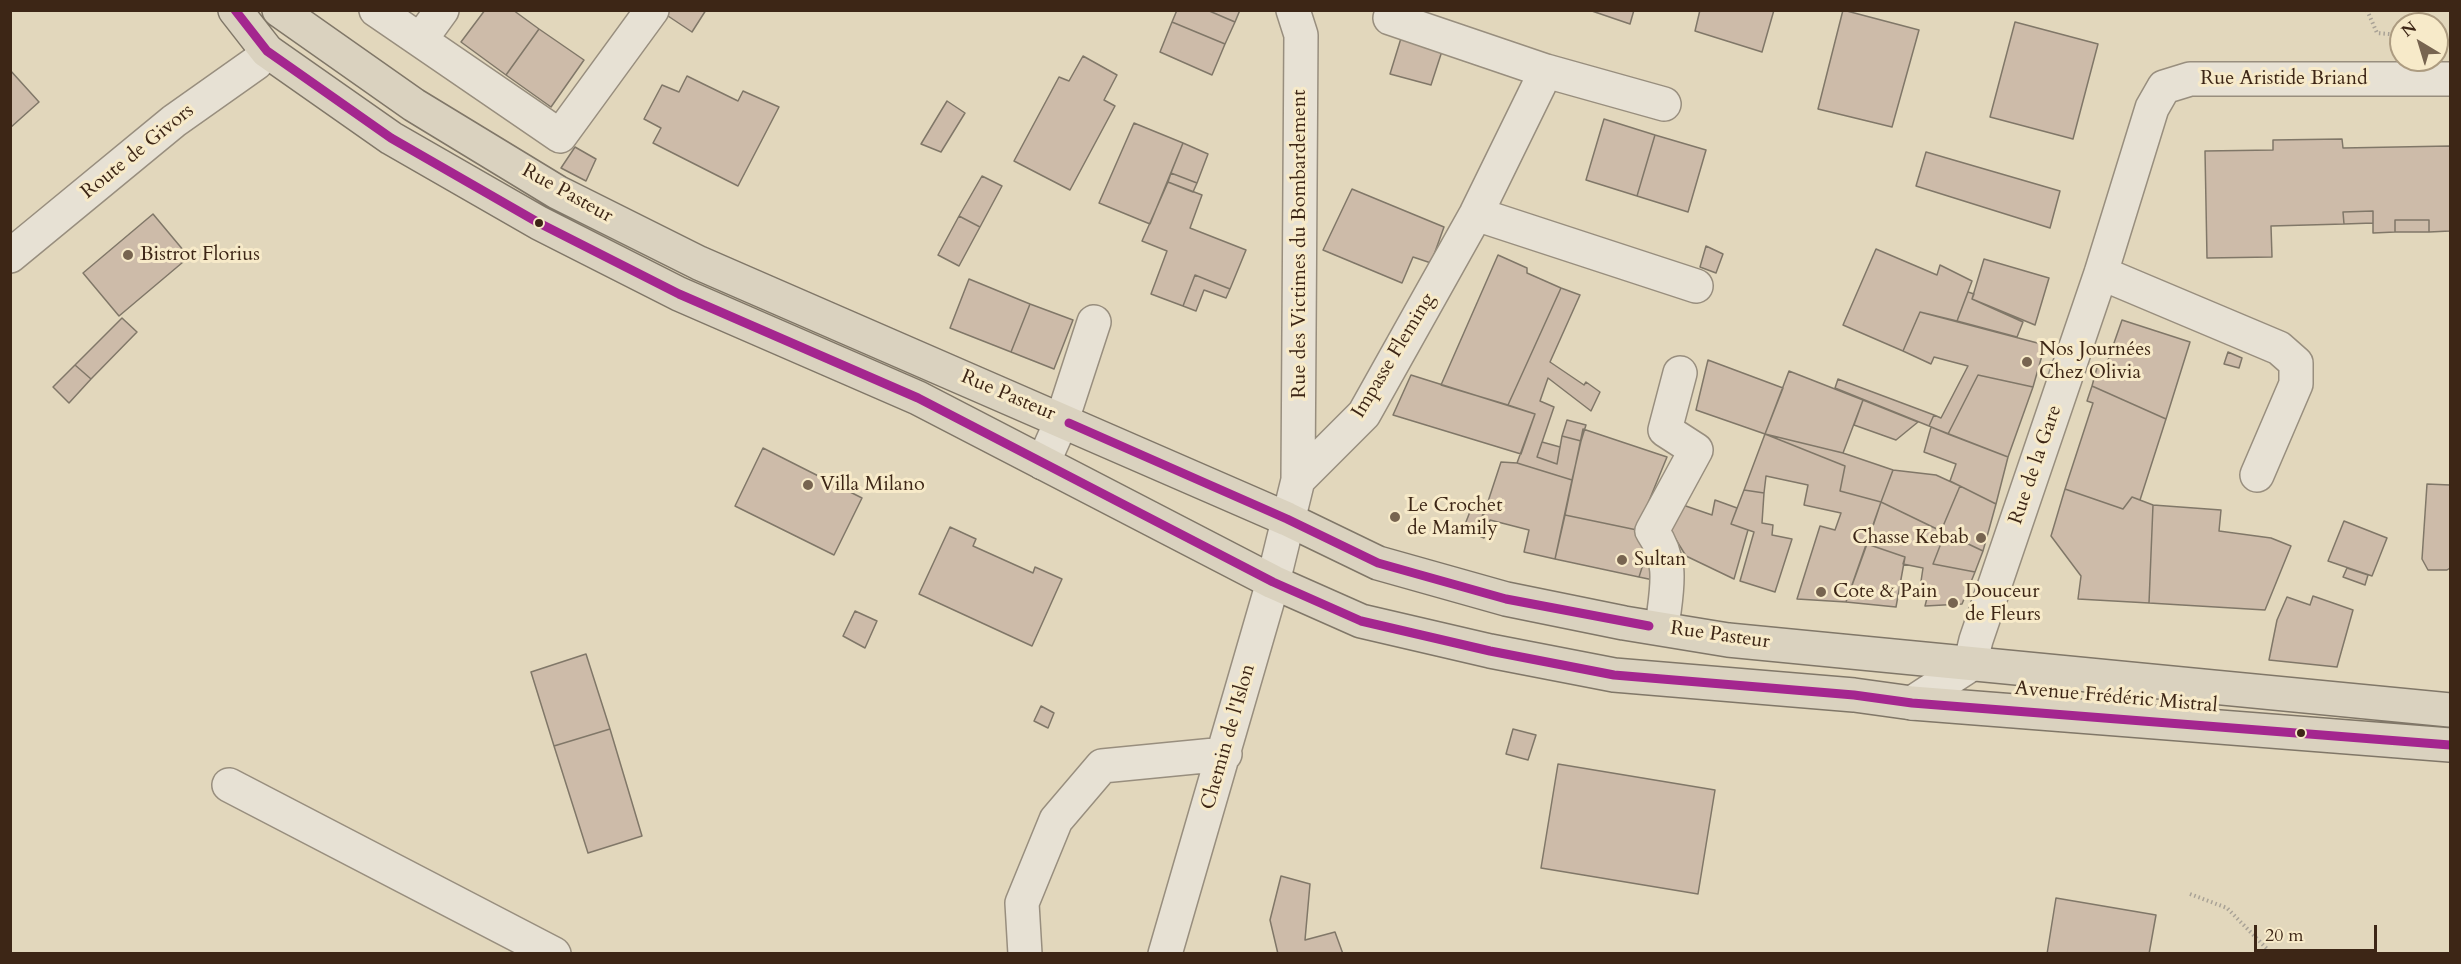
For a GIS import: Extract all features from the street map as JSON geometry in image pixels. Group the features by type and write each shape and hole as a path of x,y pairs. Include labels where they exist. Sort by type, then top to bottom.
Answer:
{"main road":[{"name":"Rue Pasteur","path":"235,10 267,51 391,138 539,223 679,294 918,398 1273,582 1361,621 1546,662 1626,676 1854,695 1912,703"},
{"name":"Rue Pasteur","path":"279,10 414,105 557,192 699,263 1287,519 1378,563 1506,599 1728,640 1970,665"},
{"name":"Avenue Frédéric Mistral","path":"1970,665 2451,710"},
{"name":"Avenue Frédéric Mistral","path":"1941,684 2249,710 2289,695"},
{"name":"Avenue Frédéric Mistral","path":"1912,703 2451,745"}],"street":[{"path":"376,10 560,136 652,10"},
{"path":"421,39 442,10"},
{"name":"Rue des Victimes du Bombardement","path":"1293,10 1301,35 1298,480"},
{"path":"1390,18 1546,71 1664,104"},
{"name":"Route de Givors","path":"10,256 174,121 256,63 267,51"},
{"name":"Impasse Fleming","path":"1287,519 1298,480 1364,414 1476,214 1546,71"},
{"name":"Rue Aristide Briand","path":"2190,80 2451,78"},
{"name":"Rue de la Gare","path":"1970,665 1976,640 2101,273 2152,108 2164,87 2190,80"},
{"path":"1476,214 1696,286"},
{"path":"2101,273 2279,348 2296,363 2296,384 2257,475"},
{"path":"1043,463 1062,420 1094,322"},
{"path":"1662,628 1668,569 1663,547 1652,531 1696,450 1665,430 1680,373"},
{"name":"Chemin de l'Islon","path":"1165,954 1273,582 1287,519"},
{"path":"1912,703 1970,665"},
{"path":"1025,954 1022,903 1056,820 1102,766 1225,753"},
{"path":"229,785 554,954"}],"path":[{"path":"2367,10 2376,33 2389,34"},
{"path":"2190,894 2227,908 2272,954"}],"building":[{"path":"485,10 513,10 539,29 506,75 461,42"},
{"path":"668,10 706,10 692,32 665,14"},
{"path":"1177,10 1207,10 1235,22 1225,44 1172,22"},
{"path":"1207,10 1240,10 1235,22"},
{"path":"1589,10 1634,10 1630,24"},
{"path":"1700,10 1774,10 1762,52 1695,31"},
{"path":"1843,10 1919,30 1892,127 1818,109"},
{"path":"1172,22 1225,44 1212,75 1160,52"},
{"path":"2015,22 2098,44 2073,139 1990,117"},
{"path":"539,29 584,60 551,107 506,75"},
{"path":"1402,35 1443,48 1431,85 1390,74"},
{"path":"1083,56 1117,75 1104,100 1115,106 1070,190 1014,161 1059,77 1069,81"},
{"path":"10,70 39,102 10,128"},
{"path":"687,76 738,101 743,91 779,107 738,186 653,143 661,128 644,119 662,85 679,92"},
{"path":"947,101 965,113 941,152 921,144"},
{"path":"1604,119 1655,135 1637,196 1586,180"},
{"path":"1134,123 1183,143 1150,224 1099,203"},
{"path":"1655,135 1706,150 1688,212 1637,196"},
{"path":"2342,139 2343,148 2450,146 2450,231 2429,232 2429,220 2395,220 2395,232 2373,233 2373,211 2343,212 2344,224 2271,226 2272,257 2207,258 2205,151 2273,150 2273,140"},
{"path":"1183,143 1208,154 1197,183 1171,173"},
{"path":"575,147 596,159 586,181 561,168"},
{"path":"1926,152 2060,191 2050,228 1916,186"},
{"path":"1171,173 1197,183 1193,192 1168,182"},
{"path":"982,176 1002,186 980,227 959,216"},
{"path":"1168,182 1202,195 1190,228 1246,250 1230,289 1195,275 1183,306 1151,294 1167,251 1142,241"},
{"path":"1352,189 1444,227 1431,263 1413,257 1402,283 1323,250"},
{"path":"2373,211 2373,223 2344,224 2343,212"},
{"path":"153,214 189,257 119,316 83,273"},
{"path":"959,216 980,227 959,266 938,255"},
{"path":"2395,220 2429,220 2429,232 2395,232"},
{"path":"1706,246 1723,254 1716,273 1700,267"},
{"path":"1876,249 1937,275 1940,265 1972,281 1957,321 1920,312 1903,351 1843,325"},
{"path":"1498,255 1527,268 1527,273 1561,288 1508,405 1441,385"},
{"path":"1984,259 2049,278 2035,325 1972,299"},
{"path":"1195,275 1230,289 1226,298 1204,290 1196,311 1183,306"},
{"path":"969,279 1030,304 1011,352 950,328"},
{"path":"1561,288 1580,295 1550,362 1584,385 1586,382 1600,392 1591,411 1548,378 1540,401 1554,407 1537,457 1557,464 1562,436 1581,441 1572,480 1517,463 1535,414 1508,405"},
{"path":"1968,292 1974,294 1972,299 2023,322 2017,337 1957,321"},
{"path":"1030,304 1073,320 1054,369 1011,352"},
{"path":"1920,312 2045,345 2033,387 1978,375 1948,434 1929,426 1934,415 1941,418 1968,366 1934,357 1931,364 1903,351"},
{"path":"122,318 137,332 91,379 75,365"},
{"path":"2122,320 2190,342 2166,419 2092,386 2098,364 2106,366"},
{"path":"2228,352 2242,358 2239,368 2224,364"},
{"path":"1708,360 1783,388 1765,434 1696,410"},
{"path":"75,365 91,379 69,403 53,387"},
{"path":"1789,371 1863,400 1843,453 1765,434"},
{"path":"1411,375 1535,414 1521,454 1393,415"},
{"path":"1978,375 2033,387 2008,457 1948,434"},
{"path":"1838,379 1934,415 1929,426 1835,388"},
{"path":"2092,386 2166,419 2140,500 2132,497 2123,509 2065,489 2093,403 2087,401"},
{"path":"1863,400 1918,422 1896,440 1854,425"},
{"path":"1567,420 1586,425 1581,441 1562,436"},
{"path":"1931,427 2008,457 1996,504 1950,481 1956,464 1924,452"},
{"path":"1583,429 1667,457 1637,530 1565,515"},
{"path":"1765,434 1845,466 1840,491 1881,502 1846,602 1797,599 1820,526 1835,530 1841,513 1804,505 1808,485 1766,476 1764,493 1744,490"},
{"path":"1765,434 1843,453 1893,470 1881,502 1840,491 1845,466"},
{"path":"1542,442 1560,447 1557,464 1537,457"},
{"path":"763,448 862,498 834,555 735,506"},
{"path":"1501,462 1517,463 1572,480 1555,559 1524,552 1529,530 1490,520 1484,538 1477,535"},
{"path":"1893,470 1936,475 1960,486 1941,531 1881,502"},
{"path":"2427,484 2450,485 2450,568 2447,570 2428,570 2422,559"},
{"path":"1960,486 1996,504 1983,551 1941,531"},
{"path":"2065,489 2123,509 2132,497 2153,505 2149,603 2078,599 2081,576 2051,536"},
{"path":"1744,490 1764,493 1762,523 1773,525 1772,535 1792,539 1775,592 1740,581 1754,532 1731,524"},
{"path":"1715,500 1737,508 1731,524 1748,530 1734,579 1686,556 1670,530 1677,503 1712,515"},
{"path":"1881,502 1945,533 1933,564 1975,572 1962,604 1925,606 1929,590 1920,588 1923,568 1903,564 1905,557 1867,544"},
{"path":"1473,504 1485,508 1477,531 1464,527"},
{"path":"2153,505 2221,510 2219,531 2271,538 2291,546 2265,610 2149,603"},
{"path":"1565,515 1637,530 1649,546 1639,577 1555,559"},
{"path":"2344,521 2387,538 2372,576 2328,561"},
{"path":"950,527 976,539 973,546 1033,573 1035,567 1062,579 1032,646 919,594"},
{"path":"1945,533 1983,551 1975,572 1933,564"},
{"path":"1867,544 1905,557 1896,607 1846,602"},
{"path":"1649,546 1658,581 1639,577"},
{"path":"2347,568 2368,575 2365,585 2343,577"},
{"path":"2313,596 2353,610 2337,667 2269,660 2277,620 2287,597 2310,605"},
{"path":"855,611 877,621 865,648 843,636"},
{"path":"586,654 610,729 554,746 531,672"},
{"path":"1041,706 1054,713 1048,728 1034,721"},
{"path":"610,729 642,836 588,853 554,746"},
{"path":"1513,729 1536,735 1528,760 1506,754"},
{"path":"1558,764 1715,790 1698,894 1541,868"},
{"path":"1281,876 1310,884 1305,940 1335,932 1343,954 1278,954 1270,920"},
{"path":"2056,898 2156,915 2149,954 2047,954"}],"transit line":[{"path":"235,10 267,51 391,138 539,223 679,294 918,398 1273,582 1361,621 1490,651 1614,675 1854,695 1912,703 2450,745"},
{"path":"1069,423 1287,519 1378,563 1506,599 1649,626"}],"place":[{"name":"Bistrot Florius","path":"128,255"},
{"name":"Nos Journées Chez Olivia","path":"2027,362"},
{"name":"Villa Milano","path":"808,485"},
{"name":"Le Crochet de Mamily","path":"1395,517"},
{"name":"Chasse Kebab","path":"1981,538"},
{"name":"Sultan","path":"1622,560"},
{"name":"Cote & Pain","path":"1821,592"},
{"name":"Douceur de Fleurs","path":"1953,603"}]}
